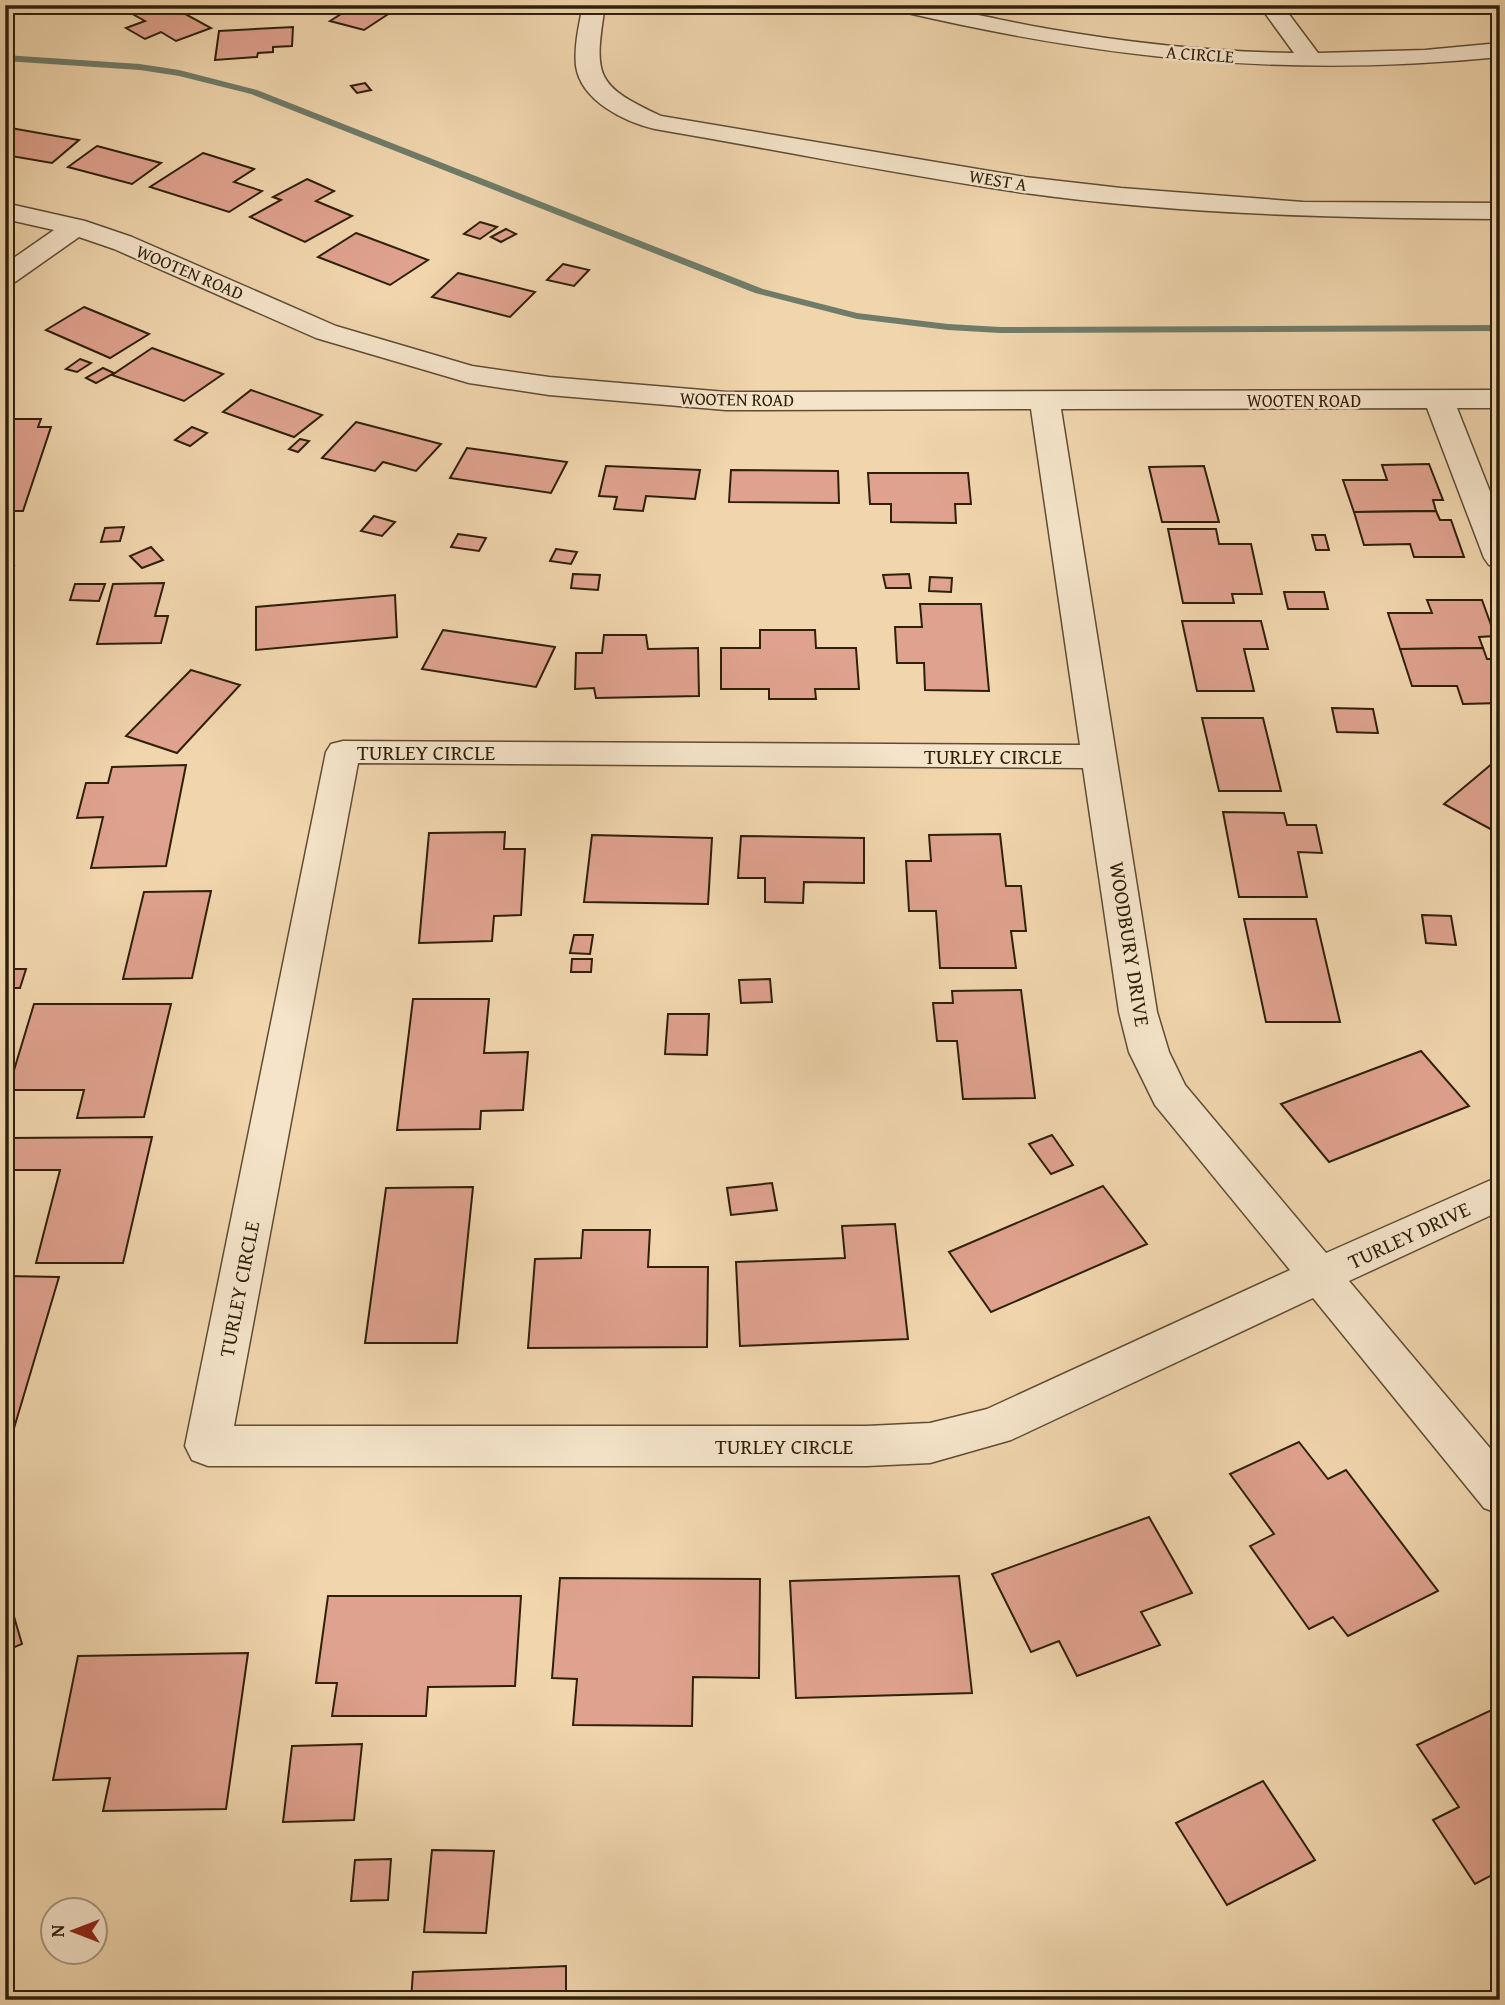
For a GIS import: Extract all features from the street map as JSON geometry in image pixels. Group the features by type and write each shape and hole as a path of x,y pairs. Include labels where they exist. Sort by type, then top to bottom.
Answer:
{"street":[{"name":"WEST A","path":"594,5 585,58 587,73 597,90 614,102 654,122 1025,185 1121,196 1303,210 1500,211"},
{"name":"A CIRCLE","path":"904,5 990,27 1085,44 1178,54 1311,60 1420,57 1500,50"},
{"path":"1270,5 1311,60"},
{"name":"WOOTEN ROAD","path":"5,211 75,227 123,243 326,332 469,374 632,395 726,401 1500,400"},
{"path":"5,276 75,227"},
{"path":"1439,400 1500,558"},
{"name":"WOODBURY DRIVE","path":"1045,402 1138,1012 1149,1052 1169,1094 1500,1494"},
{"name":"TURLEY CIRCLE","path":"1100,757 344,752 208,1446 867,1446 930,1443 995,1426 1319,1278"},
{"name":"TURLEY DRIVE","path":"1319,1278 1500,1192"}],"building":[{"path":"144,5 169,5 211,28 176,41 161,32 145,39 126,28 145,21 127,11"},
{"path":"339,5 402,5 364,30 330,21 344,12 333,9"},
{"path":"293,27 292,46 273,47 273,52 258,53 257,57 215,60 219,31"},
{"path":"365,83 371,90 357,93 351,86"},
{"path":"5,127 79,140 52,163 5,155"},
{"path":"97,146 161,163 132,184 68,167"},
{"path":"203,153 254,169 234,182 262,191 229,212 150,187"},
{"path":"307,179 334,191 316,201 352,216 305,242 250,217 281,200 273,197"},
{"path":"480,222 497,227 480,239 464,234"},
{"path":"506,229 516,234 501,242 491,237"},
{"path":"356,233 428,260 390,285 318,257"},
{"path":"563,264 589,270 574,286 547,280"},
{"path":"458,273 535,292 510,317 432,297"},
{"path":"84,307 149,334 110,358 46,330"},
{"path":"152,348 223,374 184,401 112,375"},
{"path":"80,359 91,363 77,372 66,369"},
{"path":"103,368 114,373 96,383 86,378"},
{"path":"251,390 322,415 294,437 223,412"},
{"path":"5,419 41,419 38,427 51,427 23,511 5,511"},
{"path":"356,422 441,444 416,471 383,462 375,471 322,458"},
{"path":"192,427 207,433 190,446 175,440"},
{"path":"300,439 309,441 298,452 289,449"},
{"path":"467,448 567,462 551,493 450,478"},
{"path":"1429,464 1443,500 1433,500 1436,511 1354,512 1343,480 1387,480 1382,465"},
{"path":"606,466 700,470 695,499 646,496 643,511 614,509 617,497 599,496"},
{"path":"1204,466 1219,522 1162,522 1149,467"},
{"path":"731,470 838,471 839,503 729,502"},
{"path":"868,473 968,473 971,504 955,504 956,523 891,522 891,504 870,504"},
{"path":"1436,511 1440,520 1451,520 1464,557 1414,557 1410,544 1364,545 1354,512"},
{"path":"374,516 395,522 382,536 361,531"},
{"path":"124,527 120,541 101,542 105,528"},
{"path":"1168,529 1216,529 1219,544 1251,544 1262,594 1232,594 1234,603 1183,603"},
{"path":"458,534 486,538 479,551 451,547"},
{"path":"1312,535 1325,535 1329,550 1316,550"},
{"path":"151,547 163,560 142,568 130,556"},
{"path":"556,549 577,552 571,564 550,561"},
{"path":"5,566 14,566 5,592"},
{"path":"573,574 600,575 598,590 571,588"},
{"path":"909,574 911,588 886,588 883,575"},
{"path":"930,577 952,578 951,592 929,591"},
{"path":"164,583 155,616 168,616 161,643 97,644 113,584"},
{"path":"75,584 105,584 99,601 70,600"},
{"path":"1284,592 1324,592 1328,609 1288,609"},
{"path":"395,595 397,637 256,650 256,607"},
{"path":"1427,600 1482,600 1495,636 1479,637 1483,648 1400,649 1388,613 1432,613"},
{"path":"920,604 981,604 989,691 925,690 924,663 897,663 895,627 922,627"},
{"path":"1182,621 1261,621 1268,649 1244,649 1254,691 1197,691"},
{"path":"443,630 555,647 536,687 422,669"},
{"path":"760,630 815,630 816,648 856,648 859,689 815,689 816,699 769,699 769,689 721,689 721,648 760,648"},
{"path":"604,635 646,635 648,649 698,648 699,696 596,698 594,688 575,689 576,653 602,653"},
{"path":"1483,648 1487,659 1500,659 1500,703 1463,704 1457,686 1412,686 1400,649"},
{"path":"191,670 240,685 177,753 126,736"},
{"path":"1332,708 1373,709 1378,733 1337,732"},
{"path":"1202,718 1263,718 1281,791 1219,791"},
{"path":"1500,757 1500,828 1496,832 1444,804"},
{"path":"186,765 166,866 91,868 103,817 77,818 86,783 108,783 112,767"},
{"path":"1223,812 1284,813 1287,825 1316,825 1322,853 1298,852 1307,897 1239,897"},
{"path":"505,832 504,849 525,849 521,915 494,916 492,941 419,943 429,833"},
{"path":"1000,834 1006,886 1021,886 1026,931 1011,931 1016,968 940,968 936,911 909,911 906,861 931,861 929,835"},
{"path":"592,835 712,838 708,904 584,902"},
{"path":"741,836 864,838 864,883 804,882 803,903 765,902 765,878 738,878"},
{"path":"211,891 192,978 123,979 144,892"},
{"path":"1422,915 1451,916 1456,945 1426,943"},
{"path":"1244,919 1316,919 1340,1022 1266,1022"},
{"path":"574,935 593,935 590,954 570,953"},
{"path":"572,959 592,959 591,972 571,972"},
{"path":"5,969 26,969 20,988 5,988"},
{"path":"770,979 772,1002 741,1003 739,980"},
{"path":"1021,990 1035,1098 963,1099 957,1041 937,1041 933,1003 953,1003 952,991"},
{"path":"413,999 489,999 484,1053 528,1052 523,1110 481,1111 480,1129 397,1130"},
{"path":"34,1004 171,1004 144,1117 77,1118 84,1090 8,1090"},
{"path":"668,1014 709,1014 707,1055 665,1054"},
{"path":"1421,1051 1469,1106 1329,1162 1281,1104"},
{"path":"1052,1135 1073,1165 1051,1174 1029,1144"},
{"path":"152,1137 123,1263 36,1263 60,1170 5,1170 5,1138"},
{"path":"772,1183 777,1210 731,1215 727,1188"},
{"path":"1103,1186 1147,1244 991,1312 949,1252"},
{"path":"473,1187 457,1343 365,1343 386,1188"},
{"path":"895,1224 908,1339 740,1346 736,1262 845,1258 842,1226"},
{"path":"583,1230 650,1230 648,1267 708,1267 707,1347 528,1348 535,1259 581,1258"},
{"path":"5,1276 59,1277 12,1435 5,1434"},
{"path":"1299,1442 1328,1479 1346,1470 1438,1591 1348,1636 1333,1617 1309,1629 1250,1546 1274,1534 1230,1474"},
{"path":"1149,1517 1192,1593 1141,1612 1160,1645 1077,1676 1059,1641 1031,1652 992,1574"},
{"path":"959,1576 972,1693 796,1698 790,1581"},
{"path":"560,1578 760,1579 759,1678 693,1677 692,1726 573,1725 577,1679 552,1678"},
{"path":"5,1586 22,1644 5,1651"},
{"path":"328,1596 521,1596 515,1686 428,1687 426,1716 332,1716 337,1683 316,1683"},
{"path":"248,1653 226,1809 103,1811 110,1778 53,1780 78,1656"},
{"path":"1498,1707 1500,1871 1475,1884 1433,1820 1459,1807 1417,1745"},
{"path":"362,1744 354,1820 283,1822 292,1746"},
{"path":"1263,1781 1315,1860 1227,1905 1176,1823"},
{"path":"432,1850 494,1851 486,1933 424,1932"},
{"path":"391,1859 388,1900 351,1901 355,1860"},
{"path":"566,1966 566,2000 411,2000 413,1972"}],"waterway":[{"path":"5,58 140,67 179,73 254,92 759,291 857,316 1000,330 1500,328"}]}
